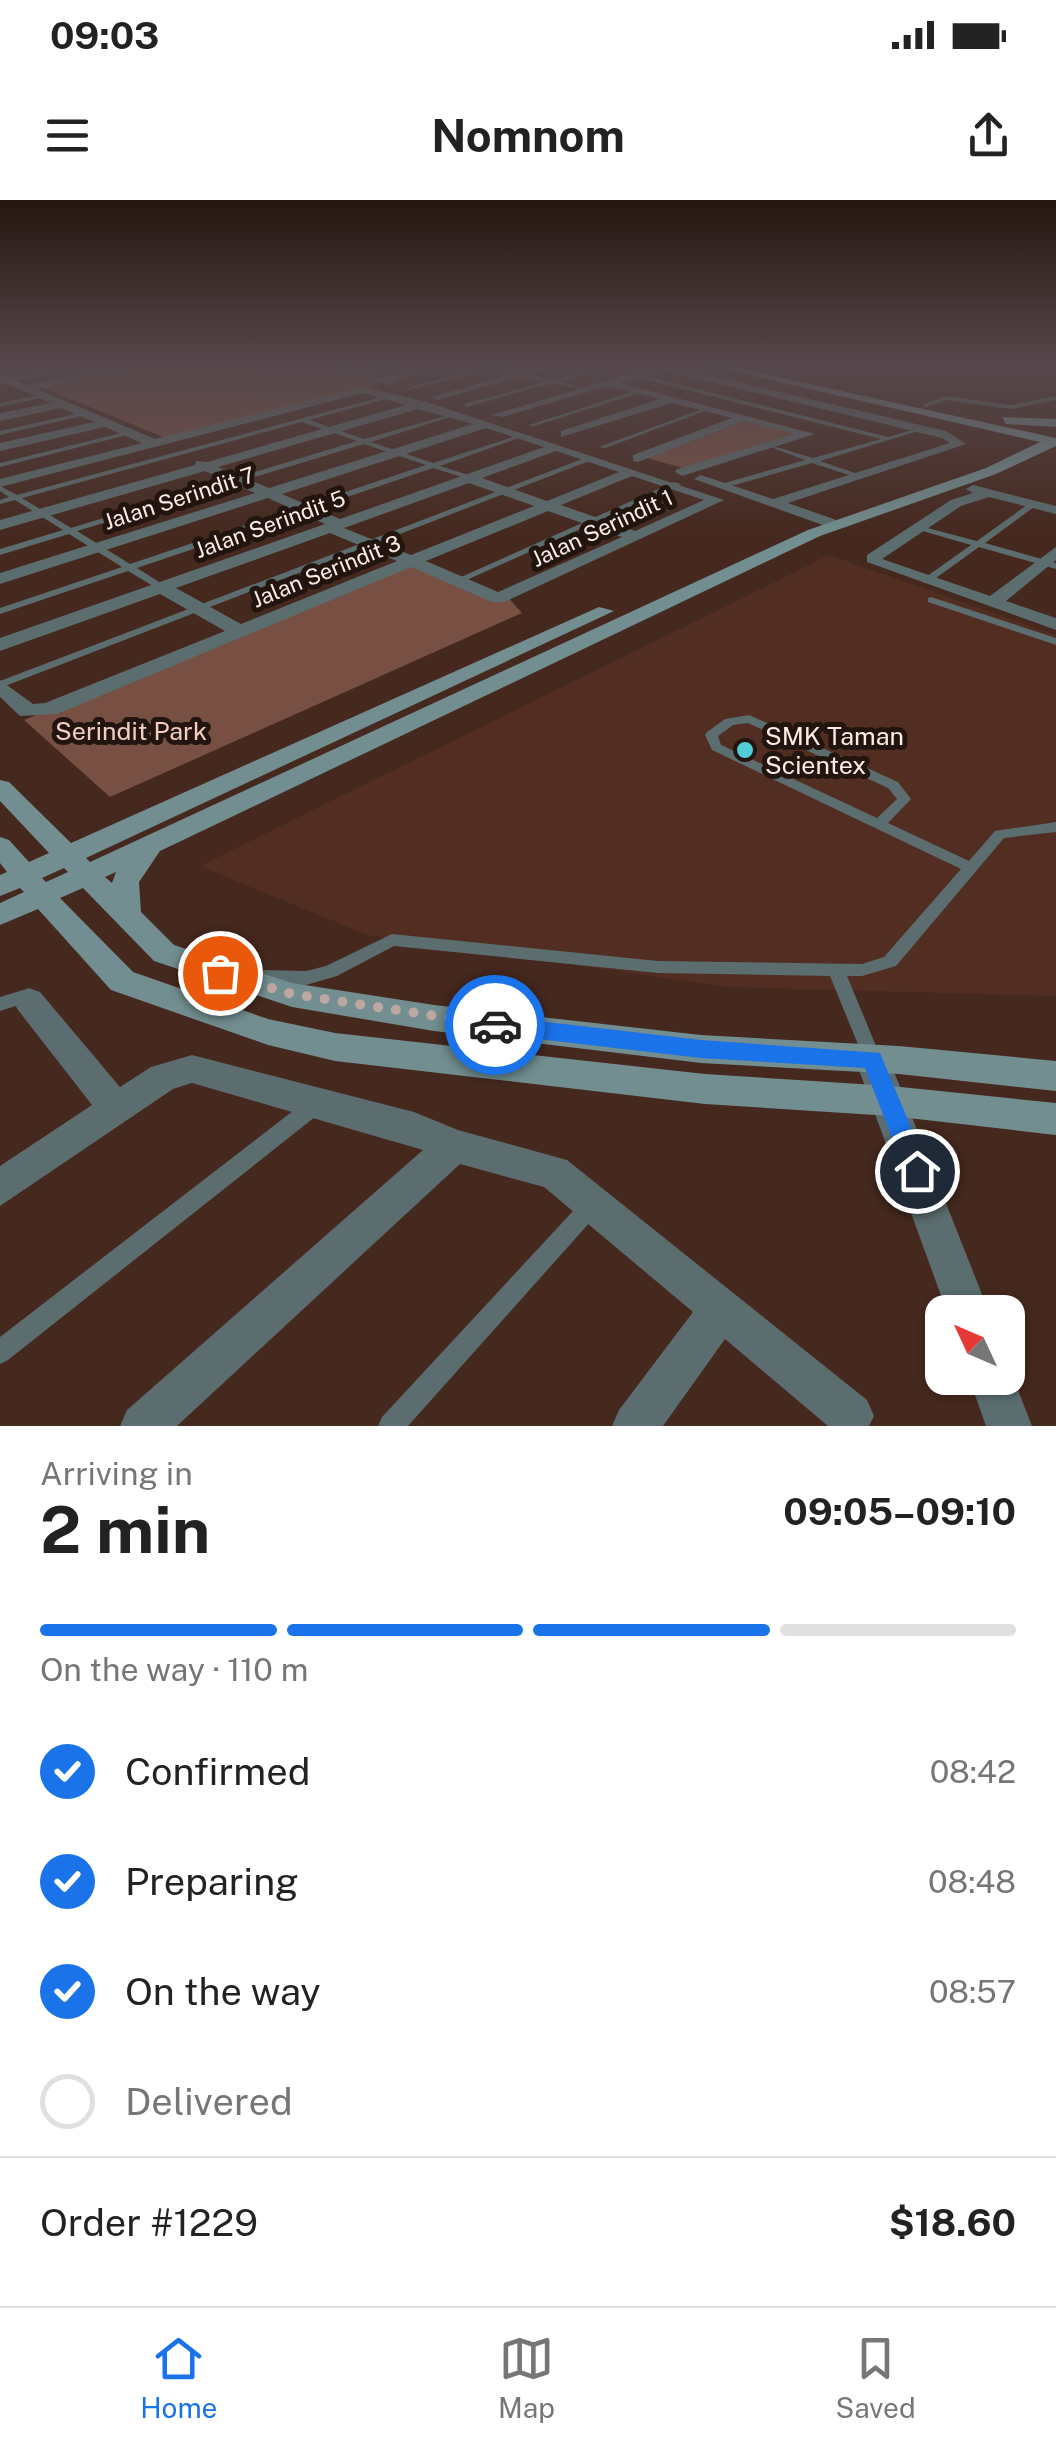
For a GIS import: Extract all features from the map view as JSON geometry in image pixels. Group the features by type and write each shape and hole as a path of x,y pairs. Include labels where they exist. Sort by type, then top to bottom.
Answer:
{"street":[{"path":"0,447 101,424"},
{"path":"109,424 304,508 369,544 457,580"},
{"path":"0,486 231,424"},
{"path":"0,525 353,424"},
{"name":"Jalan Serindit 7","path":"0,579 477,424"},
{"path":"501,424 521,436 560,440 720,493 774,503 826,521"},
{"path":"532,424 560,440"},
{"name":"Jalan Serindit 5","path":"0,645 469,478 603,424"},
{"name":"Jalan Serindit 3","path":"0,686 28,711 37,712 548,505 729,424"},
{"path":"679,478 809,434 773,424"},
{"path":"774,503 960,444 903,424"},
{"path":"992,424 1024,431"},
{"path":"997,424 1053,442"},
{"path":"74,864 826,521 973,464 1024,431 1044,424"},
{"path":"129,920 122,890 125,874 152,849 211,814 826,521 954,484 1010,464 1053,442"},
{"path":"469,478 637,537"},
{"path":"911,486 954,484 1056,510"},
{"path":"988,492 956,504 919,526 873,558 875,562 1056,624"},
{"name":"Jalan Serindit 1","path":"457,580 498,598 506,596 637,537 720,493"},
{"path":"992,603 1052,560"},
{"path":"162,587 239,631"},
{"path":"0,787 164,953 292,994 434,1018 701,1049 1056,1076"},
{"path":"0,915 22,885 211,814"},
{"path":"0,846 22,885 122,980 153,996 268,1032 335,1046 704,1089 891,1100 1056,1119"},
{"path":"15,1003 116,1109"},
{"path":"872,1059 891,1100 962,1295"},
{"path":"0,1188 177,1070 192,1069 414,1128 454,1146 554,1172 854,1421"},
{"path":"143,1426 454,1146"},
{"path":"636,1426 720,1308"},
{"path":"997,1395 1008,1426"}],"lane":[{"path":"0,433 39,424"},
{"path":"0,502 288,424"},
{"path":"315,424 469,478"},
{"path":"0,552 420,424"},
{"path":"0,686 674,424"},
{"path":"832,424 890,439"},
{"path":"720,493 811,461 922,429"},
{"path":"0,465 129,433"},
{"path":"0,611 521,436"},
{"path":"774,447 858,477"},
{"path":"457,580 592,522 679,478"},
{"path":"0,486 162,587"},
{"path":"926,581 1034,504"},
{"path":"919,526 1052,560"},
{"path":"931,600 1056,642"},
{"path":"879,824 904,799 893,785 749,719 729,722 711,735 716,747 969,867"},
{"path":"220,973 306,978 330,971 392,940 658,967 836,970 890,962 1000,834 1056,827"},
{"path":"836,970 872,1059"},
{"path":"0,1352 318,1103"},
{"path":"391,1426 594,1203"}],"shaded area":[{"name":"SMK Taman Scientex","path":"829,555 1056,635 1056,996 728,987 367,935 200,866"}],"green space":[{"path":"132,424 221,424 166,438"},
{"path":"737,424 762,424 809,434 683,468 647,458"},
{"name":"Serindit Park","path":"411,561 507,596 522,613 110,797 24,720"}],"way so far":[{"path":"220,973 292,994 495,1025"}],"place":[{"name":"SMK Taman Scientex","path":"745,750"}],"route":[{"path":"495,1025 701,1049 872,1059 917,1171"}]}
